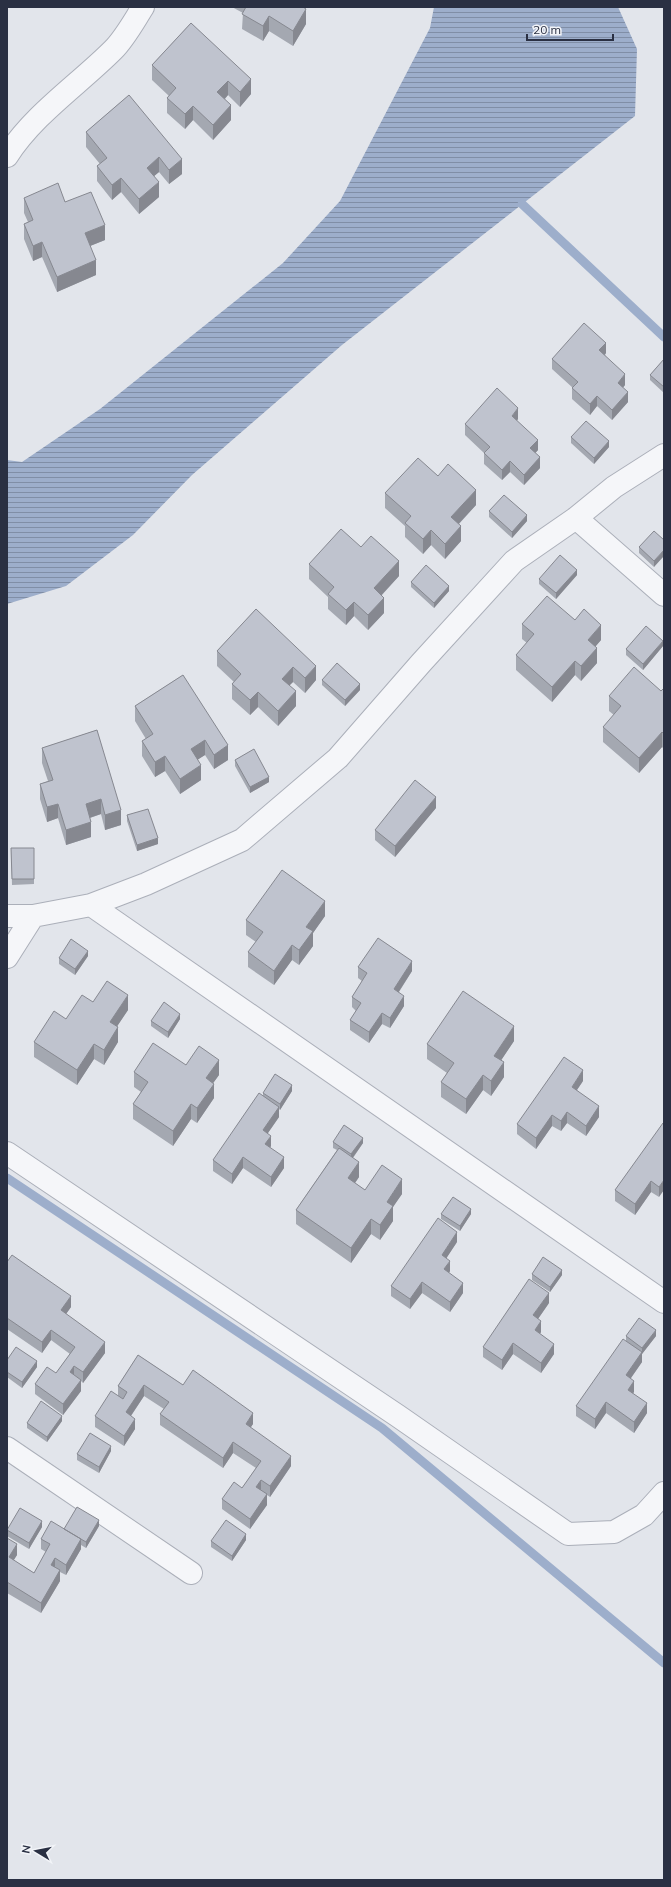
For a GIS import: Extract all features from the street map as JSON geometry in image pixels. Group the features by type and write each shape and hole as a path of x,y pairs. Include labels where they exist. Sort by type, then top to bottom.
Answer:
{"street":[{"path":"7,156 15,143 50,107 114,49 143,7"},
{"path":"7,916 33,916 91,905 146,884 242,840 338,758 421,663 514,561 576,518 614,487 664,455"},
{"path":"576,518 664,595"},
{"path":"91,905 664,1302"},
{"path":"7,957 33,916"},
{"path":"7,1152 398,1416 568,1534 614,1532 644,1515 664,1493"},
{"path":"7,1448 191,1573"}],"water":[{"path":"434,7 618,7 637,49 635,116 342,345 192,475 133,535 66,586 7,604 7,460 22,462 100,409 283,263 340,201 430,28"}],"building":[{"path":"246,7 303,7 306,9 293,31 269,16 263,26 242,14"},
{"path":"191,23 251,79 240,92 228,81 217,92 231,105 213,125 193,106 185,114 167,98 176,88 152,65"},
{"path":"129,95 182,159 169,170 159,157 147,168 159,182 139,199 121,178 112,185 97,166 107,158 86,132"},
{"path":"58,183 65,202 91,192 105,225 85,233 96,260 57,277 42,242 33,246 24,224 33,220 24,198"},
{"path":"584,323 606,343 599,350 625,374 618,383 628,392 612,410 597,396 590,404 572,388 578,382 552,359"},
{"path":"664,359 664,387 650,375"},
{"path":"497,388 518,408 512,416 538,440 530,448 540,457 524,475 510,461 502,470 484,453 490,447 465,424"},
{"path":"586,421 609,441 594,458 571,437"},
{"path":"418,458 438,476 448,464 476,490 451,517 461,526 445,544 431,530 423,539 405,523 411,516 385,493"},
{"path":"504,495 527,515 512,532 489,511"},
{"path":"341,529 361,547 371,536 399,561 374,588 384,598 368,615 354,602 346,610 328,594 334,587 309,564"},
{"path":"654,531 664,540 664,550 654,561 639,547"},
{"path":"560,555 577,570 556,593 539,579"},
{"path":"426,565 449,586 434,603 411,582"},
{"path":"547,596 575,620 584,609 601,625 588,640 597,648 581,666 575,661 552,687 516,655 534,634 522,624"},
{"path":"256,609 316,666 305,678 293,667 282,679 296,691 278,711 258,692 250,700 232,684 241,674 217,651"},
{"path":"646,626 663,641 643,664 626,649"},
{"path":"337,663 360,684 345,700 322,680"},
{"path":"634,667 661,691 664,688 664,734 662,732 639,758 603,727 621,706 609,696"},
{"path":"183,675 228,745 214,755 205,740 191,749 201,765 180,779 165,756 155,762 142,741 153,734 135,706"},
{"path":"97,730 121,810 105,815 101,799 86,804 91,822 66,830 58,804 47,807 40,784 53,780 42,748"},
{"path":"254,749 269,777 250,787 235,760"},
{"path":"415,780 436,797 395,846 375,830"},
{"path":"148,809 158,838 137,845 127,815"},
{"path":"11,848 34,848 34,879 12,879"},
{"path":"282,870 325,901 306,927 313,931 299,950 292,945 274,971 248,952 263,932 246,920"},
{"path":"378,938 412,961 394,989 404,996 390,1018 382,1013 369,1032 350,1020 361,1003 352,997 367,973 358,967"},
{"path":"71,939 88,951 75,969 59,958"},
{"path":"107,981 128,995 110,1022 118,1027 104,1050 94,1044 77,1070 34,1042 54,1011 66,1019 82,995 93,1002"},
{"path":"463,991 514,1026 494,1056 504,1062 491,1081 483,1075 466,1099 441,1082 454,1063 427,1044"},
{"path":"164,1002 180,1014 168,1032 151,1021"},
{"path":"153,1043 186,1065 199,1046 219,1060 206,1078 214,1084 197,1108 191,1104 173,1131 133,1104 148,1082 134,1072"},
{"path":"564,1057 583,1070 572,1087 599,1106 586,1126 567,1112 561,1121 552,1115 536,1138 517,1124"},
{"path":"275,1074 292,1085 280,1104 263,1093"},
{"path":"259,1093 279,1107 263,1130 271,1136 265,1144 284,1157 271,1177 243,1157 232,1174 213,1160"},
{"path":"663,1123 664,1180 659,1187 651,1181 635,1204 615,1190"},
{"path":"344,1125 363,1138 351,1154 333,1142"},
{"path":"339,1148 359,1162 348,1178 365,1190 382,1165 402,1179 387,1202 393,1206 380,1225 371,1219 351,1248 296,1210"},
{"path":"453,1197 471,1209 460,1226 441,1214"},
{"path":"438,1218 457,1232 442,1255 450,1261 444,1269 463,1283 450,1302 422,1282 410,1299 391,1286"},
{"path":"12,1255 71,1296 61,1310 105,1342 83,1372 74,1366 70,1372 81,1380 63,1404 35,1384 47,1367 56,1373 75,1347 51,1330 42,1342 7,1318 7,1262"},
{"path":"543,1257 562,1270 550,1287 532,1274"},
{"path":"529,1279 549,1293 533,1315 541,1321 535,1330 554,1344 541,1363 513,1343 502,1360 483,1347"},
{"path":"639,1318 656,1330 642,1348 626,1336"},
{"path":"623,1339 642,1352 626,1375 634,1381 628,1390 647,1403 634,1422 606,1402 595,1419 576,1406"},
{"path":"16,1347 37,1361 22,1382 7,1372 7,1360"},
{"path":"138,1355 183,1385 193,1370 253,1413 246,1424 291,1456 270,1486 261,1480 256,1487 267,1494 250,1519 222,1499 234,1482 242,1488 261,1461 233,1442 223,1458 160,1414 169,1402 144,1385 126,1412 135,1419 124,1436 95,1416 111,1391 123,1399 127,1392 118,1386"},
{"path":"41,1401 62,1416 47,1437 27,1423"},
{"path":"90,1433 111,1446 99,1467 77,1454"},
{"path":"77,1507 99,1520 86,1542 64,1529"},
{"path":"20,1508 42,1521 29,1543 7,1530"},
{"path":"226,1520 246,1534 232,1556 211,1541"},
{"path":"51,1521 81,1539 66,1565 55,1558 51,1565 60,1570 41,1603 7,1582 7,1538 17,1544 9,1557 34,1573 50,1544 41,1539"}],"waterway":[{"path":"522,204 664,337"},
{"path":"7,1178 382,1428 664,1663"}]}
